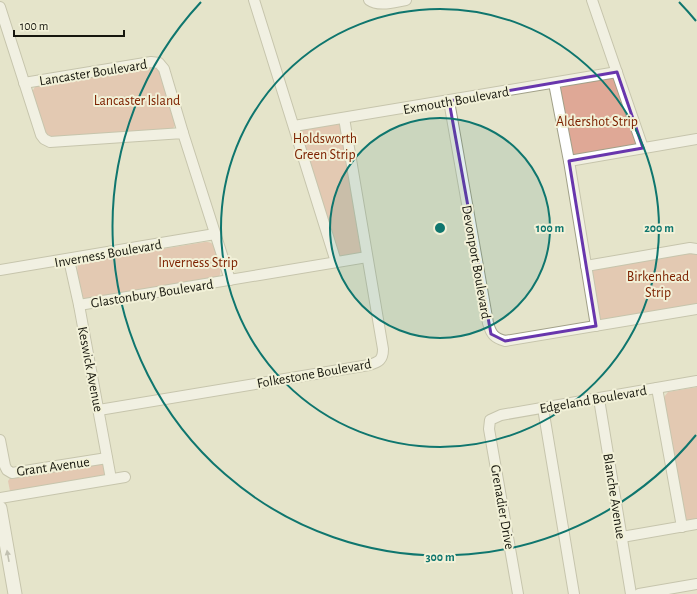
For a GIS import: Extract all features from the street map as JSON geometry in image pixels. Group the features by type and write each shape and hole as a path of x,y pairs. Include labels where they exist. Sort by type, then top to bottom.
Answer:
{"main road":[{"path":"0,508 15,594"}],"street":[{"path":"254,0 336,262"},
{"path":"369,0 373,3 381,4 406,0"},
{"path":"592,0 643,148"},
{"name":"Lancaster Boulevard","path":"0,7 41,135 44,139 50,142 183,133"},
{"name":"Lancaster Boulevard","path":"24,83 151,62 159,63 164,69 230,280"},
{"name":"Exmouth Boulevard","path":"294,126 617,72"},
{"path":"554,83 569,161 596,326"},
{"name":"Devonport Boulevard","path":"449,101 488,323 492,334 498,339 505,341 697,309"},
{"name":"Folkestone Boulevard","path":"99,410 378,363 383,355 383,349 344,118"},
{"path":"569,161 697,139"},
{"name":"Inverness Boulevard","path":"0,270 69,260 215,234"},
{"path":"586,266 690,248 697,249"},
{"name":"Glastonbury Boulevard","path":"79,305 367,257"},
{"name":"Keswick Avenue","path":"69,260 79,305 111,479"},
{"name":"Edgeland Boulevard","path":"490,420 501,415 697,381"},
{"path":"657,388 682,527"},
{"name":"Blanche Avenue","path":"598,399 631,594"},
{"path":"543,408 574,594"},
{"name":"Grenadier Drive","path":"490,420 489,429 518,594"},
{"name":"Grant Avenue","path":"0,440 5,466 12,474 107,458"},
{"path":"0,498 125,477"},
{"path":"622,537 697,524"},
{"path":"639,594 697,584"}],"highlighted area":[{"path":"617,72 643,148 569,161 596,326 505,341 491,334 449,101"}],"green space":[{"name":"Lancaster Island","path":"153,66 160,69 176,125 172,129 52,137 45,133 32,92 36,85"},
{"name":"Aldershot Strip","path":"617,72 643,148 569,161 554,83"},
{"name":"Holdsworth Green Strip","path":"344,118 367,257 336,262 294,126"},
{"name":"Inverness Strip","path":"210,242 217,252 220,261 219,277 87,300 83,297 79,290 77,271 78,264 83,262"},
{"name":"Birkenhead Strip","path":"697,249 697,309 596,326 586,266"},
{"path":"697,387 697,522 688,524 684,518 664,397 668,392"},
{"path":"98,464 104,465 106,470 104,475 10,491 8,481 11,477 21,477"}]}
